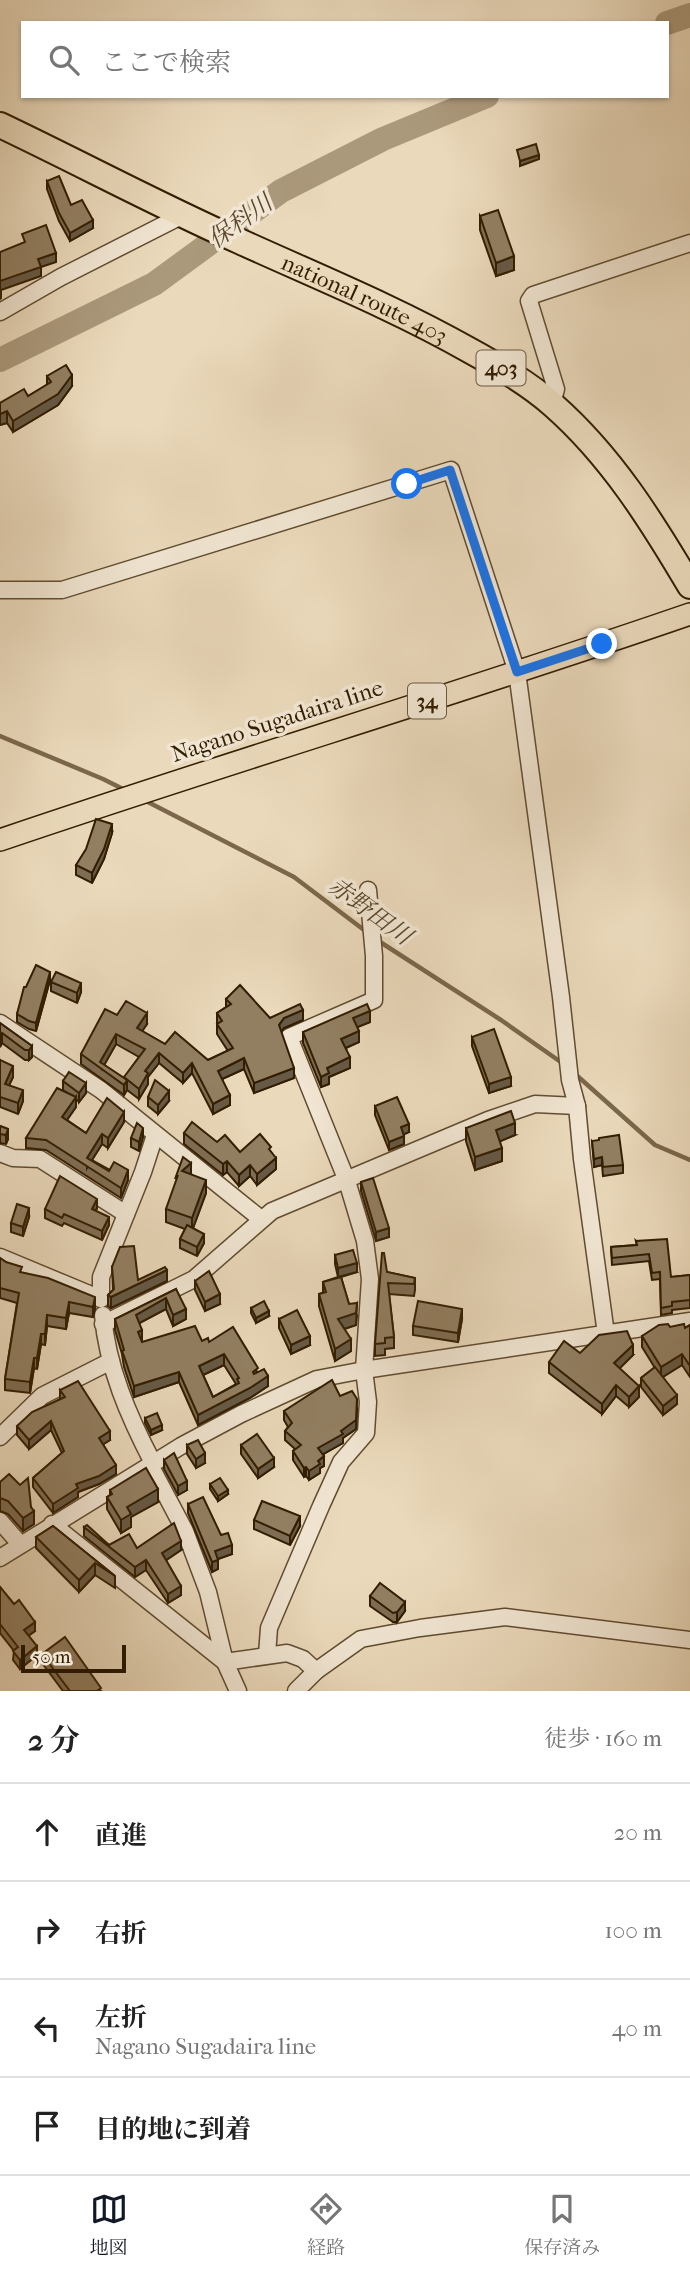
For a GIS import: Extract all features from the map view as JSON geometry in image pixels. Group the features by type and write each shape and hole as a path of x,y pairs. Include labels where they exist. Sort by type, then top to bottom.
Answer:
{"highway":[{"name":"national route 403","path":"0,125 238,241 358,293 513,374 552,404 590,440 646,512 690,586"}],"main road":[{"name":"Nagano Sugadaira line","path":"0,840 690,614"}],"street":[{"path":"0,312 61,276 185,216"},
{"path":"552,404 556,389 529,302 533,295 690,243"},
{"path":"0,590 62,590 450,470 517,672 606,1334"},
{"path":"267,1655 269,1628 321,1506 341,1462 366,1433 368,1402 364,1370 370,1279 365,1241 347,1181 289,1037 374,1000 374,956 368,890"},
{"path":"0,1023 101,1090 261,1219"},
{"path":"103,1324 194,1279 272,1211 488,1120 535,1104 577,1106"},
{"path":"155,1135 144,1172 101,1277 103,1324 111,1361 132,1422 190,1543 208,1592 225,1662 238,1691"},
{"path":"0,1153 13,1158 40,1159 126,1214"},
{"path":"0,1257 101,1299"},
{"path":"0,1558 152,1464 241,1414 317,1380 364,1370 690,1321"},
{"path":"0,1437 42,1396 111,1361"},
{"path":"0,1521 20,1544"},
{"path":"52,1524 225,1662 287,1653 303,1659 316,1671"},
{"path":"296,1691 316,1671 361,1639 420,1628 506,1617 690,1640"}],"building":[{"path":"536,144 539,155 520,161 517,150"},
{"path":"59,176 71,205 82,200 93,220 70,233 47,181"},
{"path":"498,210 514,256 496,263 480,216"},
{"path":"46,225 56,253 38,259 41,267 0,281 0,252 25,242 22,234"},
{"path":"66,365 72,375 58,394 13,421 7,411 0,414 0,403 24,389 28,396 51,382 47,376"},
{"path":"96,819 112,824 92,873 76,865 86,849"},
{"path":"36,965 50,972 36,1023 17,1014 24,987"},
{"path":"56,972 81,983 77,993 51,982"},
{"path":"240,985 270,1018 300,1004 303,1010 284,1018 279,1025 294,1068 254,1083 244,1058 218,1071 230,1095 213,1104 192,1063 183,1073 159,1053 145,1071 148,1073 139,1089 124,1077 145,1049 116,1034 100,1062 127,1080 124,1085 81,1054 105,1009 117,1015 126,1001 147,1013 137,1028 165,1044 175,1032 208,1060 233,1048 217,1024 222,1021 217,1013 231,1004 226,999"},
{"path":"367,1004 370,1011 353,1018 359,1031 341,1039 350,1057 327,1068 329,1073 321,1077 303,1032"},
{"path":"0,1023 32,1046 29,1050 25,1050 2,1033 0,1036"},
{"path":"494,1029 511,1077 489,1084 472,1037"},
{"path":"0,1060 13,1066 5,1084 23,1090 18,1103 0,1097"},
{"path":"69,1072 86,1083 79,1093 63,1081"},
{"path":"155,1080 169,1091 158,1105 148,1097"},
{"path":"57,1088 76,1097 62,1117 86,1133 107,1098 124,1112 108,1138 102,1134 87,1158 109,1171 114,1162 128,1170 121,1188 46,1140 26,1138"},
{"path":"397,1097 409,1124 401,1127 404,1136 389,1142 375,1106"},
{"path":"511,1111 515,1123 496,1130 502,1148 475,1157 466,1128"},
{"path":"192,1122 217,1142 225,1135 240,1152 260,1134 276,1158 257,1174 250,1165 239,1175 227,1161 223,1164 184,1133"},
{"path":"137,1123 143,1128 139,1142 131,1138"},
{"path":"0,1126 8,1129 6,1135 0,1134"},
{"path":"619,1135 623,1165 603,1167 602,1157 594,1159 592,1141"},
{"path":"183,1157 191,1163 182,1171 206,1180 192,1218 166,1209"},
{"path":"60,1176 97,1199 92,1209 109,1217 102,1231 64,1214 62,1218 45,1209"},
{"path":"373,1178 389,1228 376,1232 361,1182"},
{"path":"17,1204 29,1208 23,1227 11,1223"},
{"path":"187,1225 204,1234 197,1247 180,1239"},
{"path":"667,1239 671,1277 690,1275 690,1300 672,1302 672,1306 661,1308 660,1272 652,1273 649,1254 612,1258 611,1247 637,1245 636,1241"},
{"path":"134,1246 138,1280 165,1267 167,1270 111,1297 108,1295 114,1289 112,1267 120,1247"},
{"path":"353,1250 357,1263 338,1268 335,1255"},
{"path":"382,1253 387,1272 415,1278 414,1284 388,1283 394,1337 385,1338 385,1343 375,1344"},
{"path":"0,1258 22,1267 20,1272 48,1278 95,1297 93,1307 69,1302 66,1318 47,1315 45,1334 41,1334 30,1382 5,1379 19,1293 0,1288"},
{"path":"209,1271 220,1294 205,1302 195,1281"},
{"path":"341,1277 349,1304 357,1303 356,1313 338,1319 351,1339 335,1349 319,1294 326,1292 323,1282"},
{"path":"176,1289 186,1309 173,1315 166,1298 136,1315 142,1330 138,1332 142,1342 195,1326 202,1341 208,1338 209,1342 233,1327 258,1368 254,1374 264,1369 268,1376 198,1415 179,1372 134,1386 115,1319","holes":["224,1354 239,1378 239,1383 213,1397 199,1366"]},
{"path":"264,1301 269,1311 256,1318 251,1308"},
{"path":"418,1301 462,1309 458,1333 413,1326"},
{"path":"297,1310 310,1336 291,1345 279,1319"},
{"path":"668,1324 670,1327 684,1324 685,1328 690,1325 690,1366 682,1354 661,1367 642,1336 659,1325"},
{"path":"627,1331 633,1345 614,1363 639,1386 629,1397 616,1385 602,1404 549,1362 564,1341 580,1353 599,1335"},
{"path":"655,1367 677,1395 663,1406 641,1378"},
{"path":"332,1380 340,1396 352,1391 357,1399 356,1420 341,1431 343,1434 318,1448 324,1456 318,1461 320,1464 309,1471 293,1451 301,1445 285,1431 292,1423 284,1411"},
{"path":"78,1381 110,1431 99,1438 116,1465 99,1476 76,1484 78,1488 53,1504 33,1478 64,1451 51,1421 29,1440 17,1426 32,1412 65,1397 60,1390"},
{"path":"157,1413 162,1425 151,1430 145,1418"},
{"path":"257,1434 274,1458 258,1469 241,1445"},
{"path":"198,1440 205,1453 196,1459 187,1445"},
{"path":"174,1453 187,1481 178,1486 164,1460"},
{"path":"146,1468 158,1489 127,1507 131,1514 121,1520 107,1497 112,1494 110,1490"},
{"path":"9,1474 20,1485 28,1478 31,1507 34,1511 23,1518 8,1501 0,1498 0,1482"},
{"path":"220,1478 228,1490 218,1496 210,1484"},
{"path":"203,1497 221,1535 228,1533 232,1545 215,1551 218,1560 212,1562 188,1504"},
{"path":"262,1501 300,1516 290,1536 254,1520"},
{"path":"174,1523 181,1541 162,1553 181,1586 168,1594 146,1560 135,1567 84,1527 87,1525 109,1545 129,1534 137,1548"},
{"path":"53,1526 115,1576 95,1563 79,1580 36,1537"},
{"path":"380,1583 405,1602 397,1612 393,1613 370,1596"},
{"path":"0,1587 14,1604 19,1600 35,1622 24,1630 37,1646 20,1660 13,1651 18,1647 0,1624"},
{"path":"65,1637 101,1688 97,1691 70,1691 42,1654"}],"waterway":[{"name":"保科川","path":"669,22 690,15"},
{"name":"保科川","path":"0,360 154,284 281,191 383,139 482,98"},
{"name":"赤野田川","path":"0,736 127,791"},
{"name":"赤野田川","path":"144,800 294,877 368,933"},
{"name":"赤野田川","path":"377,940 565,1065"},
{"name":"赤野田川","path":"574,1073 655,1145 690,1160"}],"route":[{"path":"407,484 450,470 517,672 602,644"}]}
